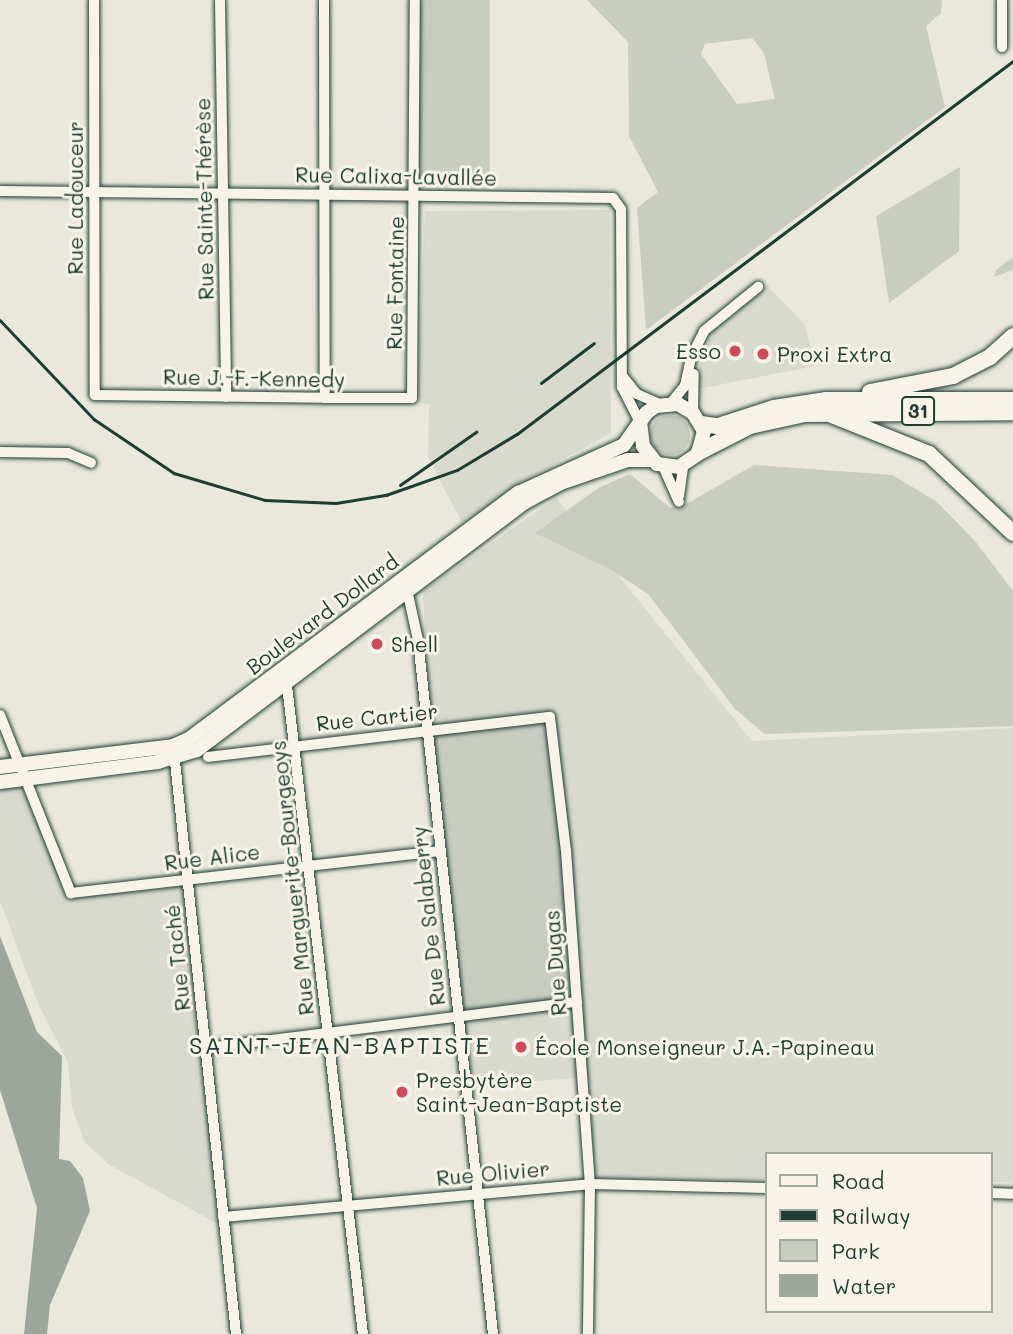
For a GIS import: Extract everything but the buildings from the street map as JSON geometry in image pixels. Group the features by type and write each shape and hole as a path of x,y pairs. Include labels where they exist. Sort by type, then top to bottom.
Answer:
{"highway":[{"path":"825,406 953,376 990,357 1013,336"},
{"name":"31","path":"697,419 718,426 774,408 1013,400"},
{"name":"31","path":"699,452 751,426 825,406 1013,411"},
{"path":"825,406 929,454 1013,533"}],"main road":[{"path":"665,404 697,419 699,452 683,466 657,463 643,446 640,422 665,404"},
{"name":"Boulevard Dollard","path":"0,767 197,750 285,676 526,489 620,447 640,422"},
{"name":"Boulevard Dollard","path":"405,585 546,490 628,460 657,463"},
{"name":"Boulevard Dollard","path":"0,782 26,780 174,752"}],"street":[{"name":"Rue Ladouceur","path":"94,0 94,395"},
{"name":"Rue Sainte-Thérèse","path":"220,0 226,397"},
{"path":"324,0 326,398"},
{"name":"Rue Fontaine","path":"412,398 416,194 415,0"},
{"path":"1002,0 1002,47"},
{"name":"Rue Calixa-Lavallée","path":"0,191 416,194 615,199 621,209 624,395 640,422"},
{"path":"622,374 635,392 665,404 685,386 698,340 720,316 758,287"},
{"path":"697,419 697,359 720,316"},
{"name":"Rue J.-F.-Kennedy","path":"94,395 412,398"},
{"path":"0,452 68,453 91,463"},
{"path":"657,463 679,502 683,466"},
{"name":"Rue De Salaberry","path":"405,585 428,731 493,1334"},
{"name":"Rue Marguerite-Bourgeoys","path":"285,676 296,745 362,1334"},
{"path":"0,715 26,780"},
{"name":"Rue Cartier","path":"208,757 550,717"},
{"name":"Rue Dugas","path":"550,717 577,1002 590,1184 588,1334"},
{"name":"Rue Taché","path":"174,752 236,1334"},
{"name":"Rue Alice","path":"26,780 71,893 440,851"},
{"path":"205,1048 577,1002"},
{"name":"Rue Olivier","path":"223,1217 590,1184 764,1188"},
{"path":"992,1194 1013,1194"}],"shaded area":[{"path":"610,210 611,433 540,472 462,523 428,457 429,405 417,402 425,211"},
{"path":"767,285 805,325 815,366 698,389 701,359 713,332"},
{"path":"556,498 752,741 1013,728 1013,1182 992,1182 992,1152 764,1152 764,1180 596,1178 552,714 430,727 423,591"},
{"path":"25,782 69,896 184,885 220,1225 108,1164 85,1142 72,1108 68,1062 39,1006 0,901 0,787"},
{"name":"École Monseigneur J.A.-Papineau","path":"577,1002 582,1078 463,1086 457,1010"}],"green space":[{"path":"419,0 490,0 490,183 419,183"},
{"path":"587,0 942,0 941,13 926,26 945,107 646,330 637,208 658,192 629,136 628,42","holes":["752,38 764,53 775,99 737,104 701,54 705,44"]},
{"path":"960,167 959,251 889,303 876,216"},
{"path":"1013,257 1013,270 994,277 996,270"},
{"path":"670,415 684,421 690,435 684,449 670,455 656,449 650,435 656,421"},
{"path":"754,465 892,475 936,501 975,541 1013,591 1013,726 765,734 735,709 649,595 612,570 535,533 600,487 630,474 670,508 690,502"},
{"path":"550,717 575,1002 452,1013 427,728"}],"water":[{"path":"0,936 37,1032 62,1056 59,1159 70,1161 83,1178 90,1211 50,1305 47,1334 24,1334 37,1208 0,1090"}],"railway":[{"path":"0,320 94,419 174,473 265,500 336,503 386,495 457,470 517,434 1013,61"},
{"path":"541,383 594,343"},
{"path":"400,485 476,432"}],"place":[{"name":"Esso","path":"735,351"},
{"name":"Proxi Extra","path":"763,354"},
{"name":"Shell","path":"377,644"},
{"name":"École Monseigneur J.A.-Papineau","path":"521,1047"},
{"name":"Presbytère Saint-Jean-Baptiste","path":"402,1092"}],"district":[{"name":"SAINT-JEAN-BAPTISTE","path":"340,1045"}]}
